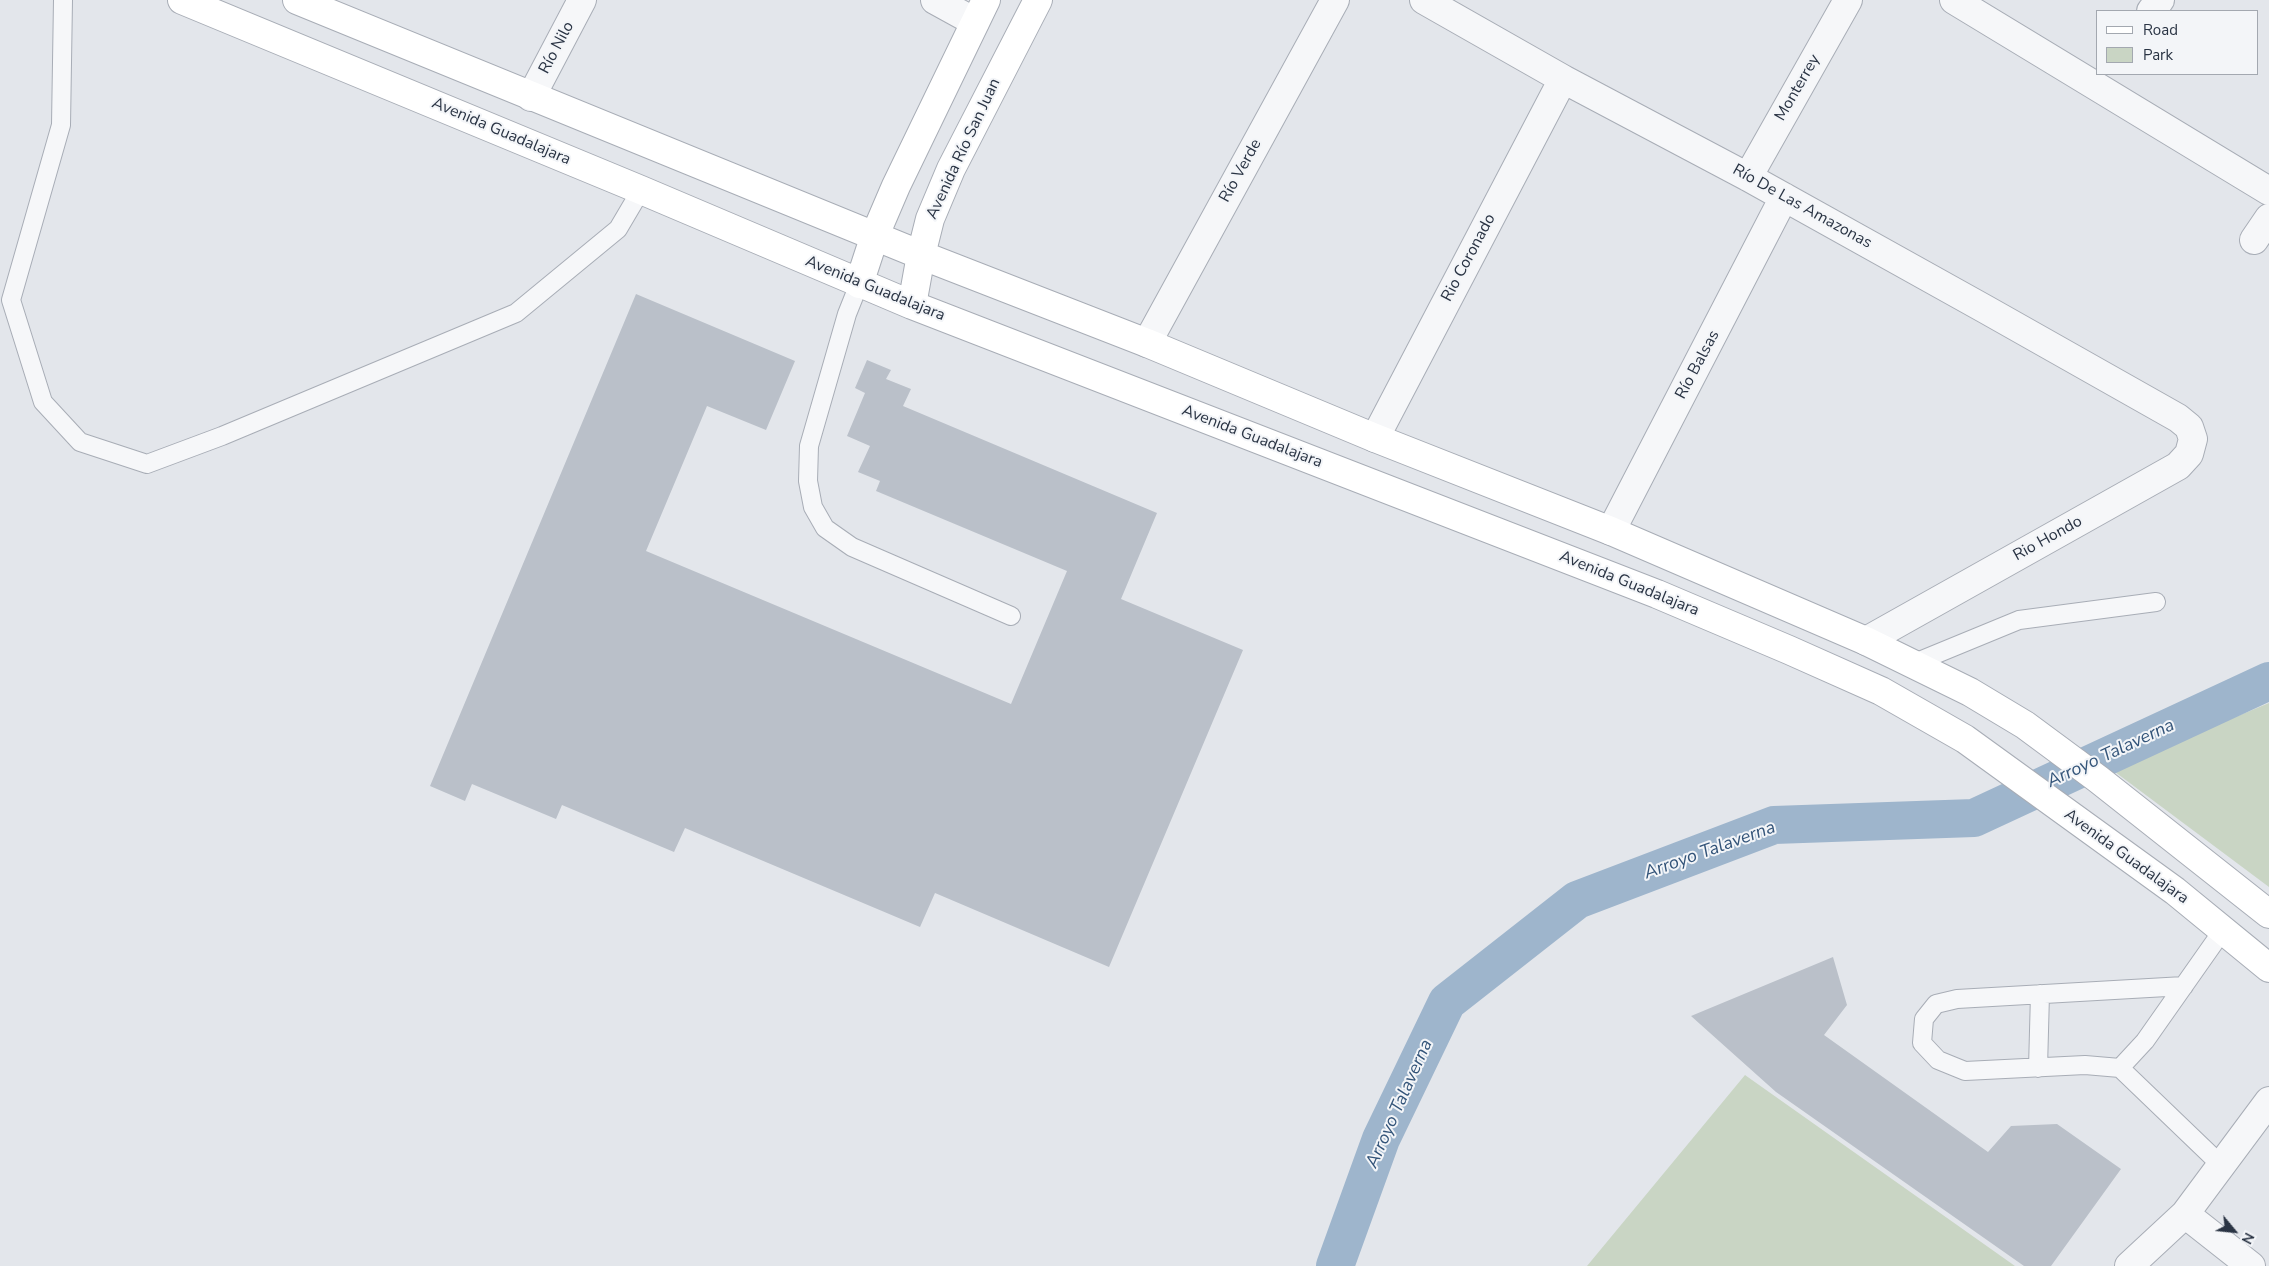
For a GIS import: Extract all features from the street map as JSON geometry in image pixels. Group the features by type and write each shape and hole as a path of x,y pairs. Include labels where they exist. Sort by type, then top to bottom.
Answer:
{"main road":[{"name":"Avenida Guadalajara","path":"182,0 641,190 859,284 1657,594 1881,691 1965,739 2175,891 2269,968"},
{"name":"Avenida Río San Juan","path":"912,305 920,255 930,219 951,169 1038,0"},
{"path":"300,1 920,255 1147,343 1375,438 1611,531 1866,641 1970,692 2025,726 2098,779 2269,914"},
{"path":"859,284 875,235 896,186 981,11"}],"street":[{"name":"Río Nilo","path":"531,97 582,0"},
{"path":"935,0 981,11"},
{"name":"Río Verde","path":"1147,343 1335,0"},
{"name":"Río De Las Amazonas","path":"1424,0 1563,79 1748,177 2178,418"},
{"name":"Monterrey","path":"1748,177 1848,0"},
{"path":"1954,0 2098,80 2269,191"},
{"path":"2152,10 2160,0"},
{"name":"Rio Coronado","path":"1375,438 1563,79"},
{"name":"Río Balsas","path":"1611,531 1784,197"},
{"path":"2254,240 2269,218"},
{"name":"Rio Hondo","path":"1866,641 2178,466 2189,454 2193,439 2189,428 2178,418"},
{"path":"2129,1266 2185,1214 2221,1165 2266,1110"},
{"path":"2185,1214 2251,1266"}],"lane":[{"path":"63,0 61,125 11,300 43,402 80,442 147,464 222,436 516,312 618,229 641,190"},
{"path":"859,284 847,314 809,446 808,481 813,507 826,528 852,547 1011,616"},
{"path":"1912,664 2019,620 2156,602"},
{"path":"2120,1068 2145,1041 2223,930"},
{"path":"2184,986 1957,998 1936,1004 1924,1019 1922,1043 1938,1060 1965,1071 2085,1065 2120,1068 2221,1165"},
{"path":"2038,1068 2040,994"}],"green space":[{"path":"2269,703 2269,887 2111,769"},
{"path":"1745,1075 1752,1080 2015,1266 1587,1266"}],"building":[{"path":"636,294 795,361 766,430 707,406 646,551 1011,704 1067,571 876,491 880,481 858,472 870,446 847,436 865,393 855,388 867,360 891,370 886,379 911,389 903,406 1157,513 1121,599 1243,650 1109,967 935,893 920,927 685,828 674,852 562,805 556,819 472,784 465,801 430,786"},
{"path":"1833,957 1847,1005 1824,1035 1988,1152 2011,1126 2057,1124 2121,1169 2051,1266 2024,1266 1776,1092 1691,1016"}],"waterway":[{"name":"Arroyo Talaverna","path":"1335,1266 1381,1139 1447,1002 1577,900 1774,825 1974,818 2269,681"}]}
